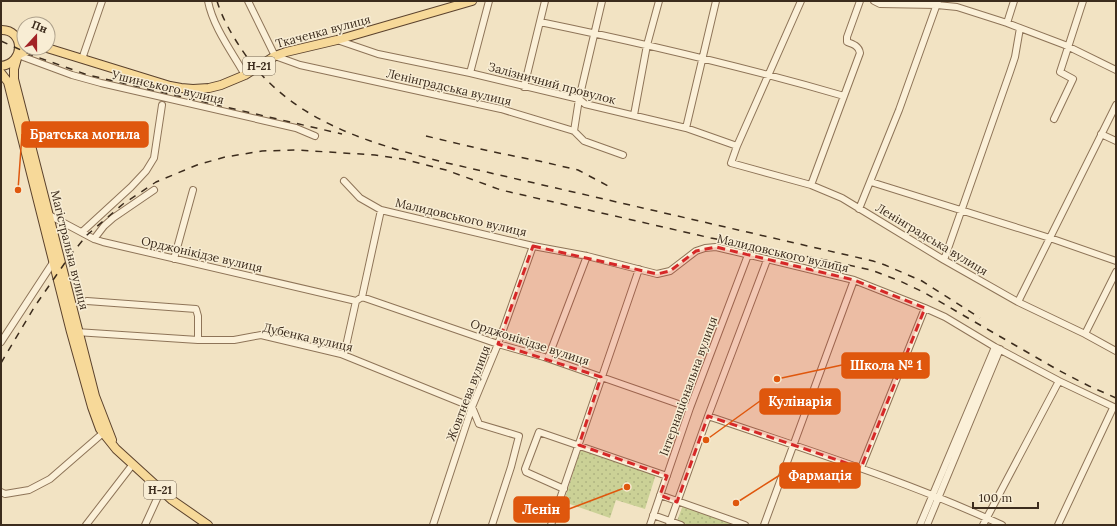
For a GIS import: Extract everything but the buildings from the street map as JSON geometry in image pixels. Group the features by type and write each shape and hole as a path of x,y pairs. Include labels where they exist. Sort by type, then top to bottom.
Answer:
{"main road":[{"name":"Ткаченка вулиця","path":"56,51 181,88 209,88 233,81 275,56 337,40 472,1"},
{"path":"2,29 14,35 16,39"},
{"path":"1,66 11,63 17,56"},
{"name":"Магістральна вулиця","path":"18,56 14,69 14,79 49,215 92,407 100,429 116,449 172,500 208,525"},
{"name":"Магістральна вулиця","path":"1,73 8,82 54,261 75,332 95,396 116,449"}],"street":[{"path":"82,59 102,1"},
{"path":"208,1 210,10 220,31 245,75"},
{"path":"248,1 275,56"},
{"path":"470,73 489,1"},
{"path":"524,87 545,1"},
{"path":"574,131 579,99 602,1"},
{"path":"634,115 647,45 659,1"},
{"path":"686,128 716,1"},
{"path":"737,146 801,1"},
{"path":"811,185 860,53 860,50 847,42 847,37 860,1"},
{"path":"874,1 880,4 938,3 956,7 1006,23 1069,47 1116,70"},
{"path":"1006,23 1014,1"},
{"path":"1054,119 1073,79 1060,72 1083,1"},
{"path":"859,209 899,110 938,3"},
{"path":"540,22 703,58 768,74 844,96"},
{"path":"944,260 1015,58 1020,28"},
{"name":"Залізничний провулок","path":"337,40 378,54 470,73 579,99 585,104 686,128 737,146"},
{"name":"Ушинського вулиця","path":"21,56 93,81 296,128 315,136"},
{"name":"Ленінградська вулиця","path":"275,56 300,65 501,109 574,131 584,141 623,156"},
{"path":"82,232 131,187 146,171 154,158 162,105"},
{"path":"1018,302 1116,105"},
{"path":"1101,134 1116,141"},
{"name":"Ленінградська вулиця","path":"737,146 731,163 811,185 842,198 944,260 1018,302 1085,334 1116,351"},
{"name":"Малидовського вулиця","path":"344,181 360,198 381,210 534,246 587,256 657,274 670,271 696,252 705,248 716,247 854,280 945,316 997,348 1114,408"},
{"path":"871,182 1050,238 1116,261"},
{"path":"94,239 104,226 113,218 154,190"},
{"path":"174,259 193,190"},
{"path":"344,355 381,210"},
{"name":"Орджонікідзе вулиця","path":"49,215 94,239 174,259 359,299 498,344 548,358 690,408"},
{"name":"Жовтнева вулиця","path":"433,525 472,407 498,344 534,246"},
{"name":"Інтернаціональна вулиця","path":"650,525 690,408 748,255"},
{"path":"548,358 587,256"},
{"path":"670,523 708,416 767,260"},
{"path":"1,342 54,261"},
{"path":"551,525 639,269"},
{"path":"1085,334 1116,272"},
{"path":"764,525 854,280"},
{"path":"87,301 196,309 198,316 198,340"},
{"path":"861,468 926,308"},
{"name":"Дубенка вулиця","path":"75,332 198,340 234,340 261,335 344,355 472,407"},
{"path":"920,525 935,497 997,348"},
{"path":"983,525 1059,381"},
{"path":"472,407 479,424 519,436 511,467 492,525"},
{"path":"1058,525 1114,408"},
{"path":"708,416 861,468 1002,525"},
{"path":"564,489 527,474 525,469 538,432 666,476"},
{"path":"1,492 5,494 29,490 50,479 103,433"},
{"path":"86,525 133,464"},
{"path":"145,525 161,490"},
{"path":"660,495 745,525"},
{"path":"927,525 935,497"},
{"path":"654,515 670,523 681,525"}],"highlighted area":[{"path":"533,246 657,274 670,271 696,251 716,247 854,280 925,308 861,468 708,416 677,502 660,495 667,476 579,445 601,377 498,344"}],"green space":[{"path":"581,447 656,474 645,509 616,500 610,518 564,502"},
{"path":"683,505 738,525 689,525 677,521"}],"railway":[{"path":"217,1 224,20 242,50 261,74 282,94 306,111 331,125 385,146 443,162 873,261 922,281 980,318"},
{"path":"1,41 34,56 88,75 342,134"},
{"path":"426,136 578,170 612,188"},
{"path":"1,363 35,306 69,257 87,235 123,204 156,182 197,165 225,157 262,151 297,150 375,155 403,159 446,170 501,190 711,238 871,270 923,292 1058,370 1116,398"}],"place":[{"name":"Братська могила","path":"18,190"},
{"name":"Школа № 1","path":"777,379"},
{"name":"Кулінарія","path":"706,440"},
{"name":"Ленін","path":"627,487"},
{"name":"Фармація","path":"736,503"}]}
